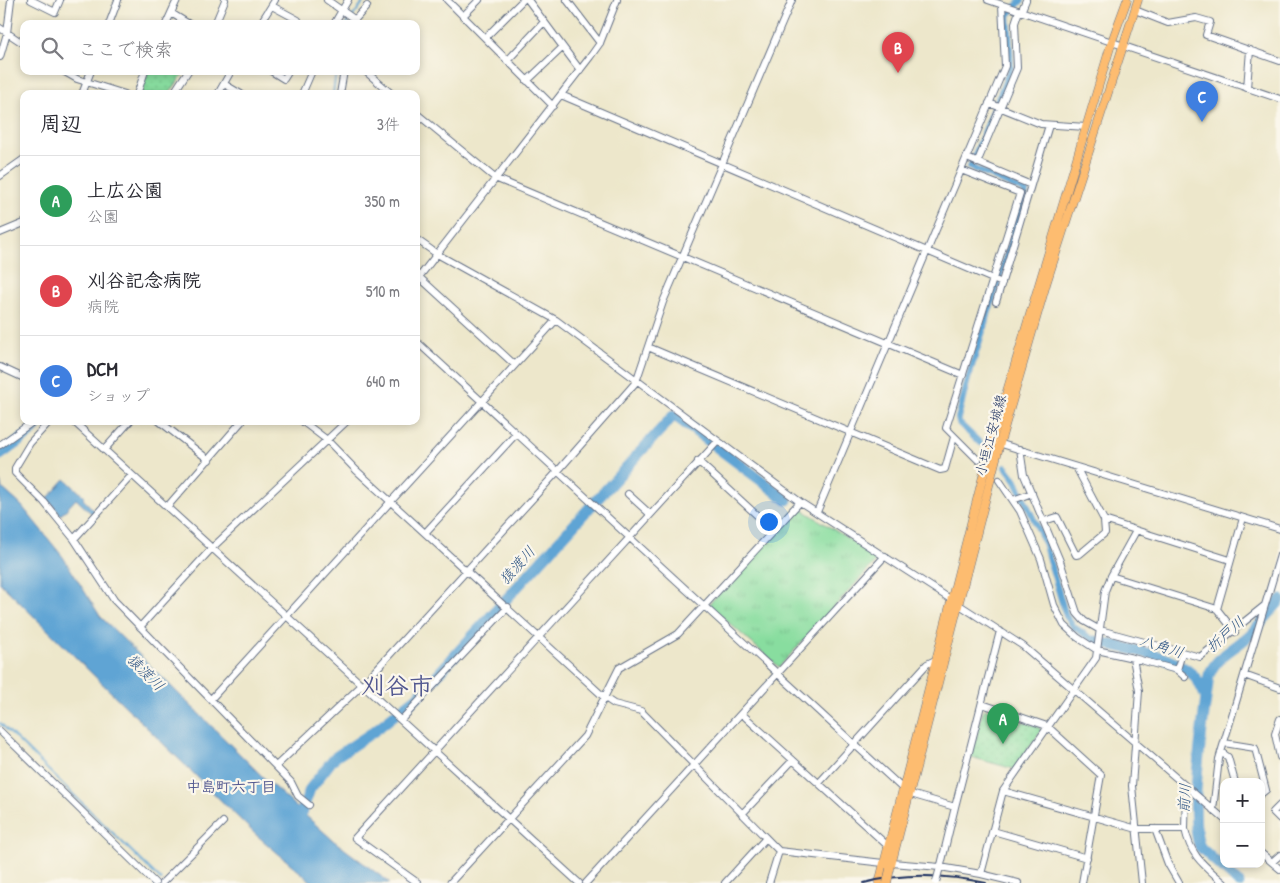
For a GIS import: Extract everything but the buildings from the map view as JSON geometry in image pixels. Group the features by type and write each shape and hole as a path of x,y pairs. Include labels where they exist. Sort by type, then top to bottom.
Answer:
{"main road":[{"name":"小垣江安城線","path":"879,883 883,863 906,791 996,442 1086,127 1112,41 1127,0"},
{"name":"小垣江安城線","path":"996,442 1138,0"},
{"name":"小垣江安城線","path":"887,883 937,659 955,603"}],"street":[{"path":"0,57 7,33 12,0"},
{"path":"32,0 55,12 60,0"},
{"path":"110,20 118,0"},
{"path":"168,20 177,0"},
{"path":"217,20 225,0"},
{"path":"327,0 350,20"},
{"path":"336,20 340,10 348,0"},
{"path":"447,0 552,106"},
{"path":"463,16 479,0"},
{"path":"485,38 523,0"},
{"path":"528,0 580,70"},
{"path":"567,0 600,43"},
{"path":"420,276 600,43 617,0"},
{"path":"276,766 362,685 557,472 636,382 663,302 684,257 792,0"},
{"path":"988,0 1123,44 1280,99"},
{"path":"976,162 1017,68 1015,23 1026,0"},
{"path":"263,20 274,3 298,20"},
{"path":"817,512 1005,66 1002,5"},
{"path":"354,20 367,6"},
{"path":"1135,10 1168,23 1196,18 1210,22 1206,35 1280,61"},
{"path":"171,14 182,20"},
{"path":"507,61 544,22"},
{"path":"0,28 20,41"},
{"path":"527,81 563,47"},
{"path":"1248,88 1250,50"},
{"path":"70,75 112,90"},
{"path":"84,90 90,75"},
{"path":"138,90 144,75"},
{"path":"176,90 185,75"},
{"path":"220,90 229,75"},
{"path":"304,90 310,75"},
{"path":"341,90 343,75"},
{"path":"370,75 387,90"},
{"path":"224,84 234,90"},
{"path":"561,95 1002,283"},
{"path":"990,103 1041,124 1068,124 1086,127"},
{"path":"420,117 495,178 963,375"},
{"path":"996,302 1049,125"},
{"path":"967,158 1031,185"},
{"path":"0,176 20,162"},
{"path":"962,170 1020,193 946,428 978,460"},
{"path":"0,233 20,226"},
{"path":"420,242 437,254 556,320 715,444 800,502 1000,631 1044,662 1220,816"},
{"path":"420,281 515,365"},
{"path":"211,699 556,320"},
{"path":"420,344 906,791 955,807"},
{"path":"648,347 940,470 945,469 954,437"},
{"path":"0,367 20,376"},
{"path":"0,445 28,425"},
{"path":"46,425 30,443 14,473 44,502 74,539 114,600 276,766 291,782 298,796 309,805"},
{"path":"77,425 401,720 433,752 509,818 579,883"},
{"path":"104,450 126,425"},
{"path":"163,425 209,460"},
{"path":"167,507 239,425"},
{"path":"307,425 327,440 425,533 508,607 605,698 614,704 641,710 779,851 883,863"},
{"path":"140,627 212,548 343,425"},
{"path":"425,533 516,434"},
{"path":"996,442 1280,529"},
{"path":"418,883 355,838 715,444"},
{"path":"1020,449 1024,475 1030,494 1044,521 1060,561 1072,605 1084,621 1100,632 1200,658 1264,607"},
{"path":"698,461 773,530"},
{"path":"1044,521 1057,517 1076,555 1080,554 1105,533 1104,520 1076,467"},
{"path":"74,539 132,475"},
{"path":"999,480 1007,495 1016,499 1041,559 1054,604 1064,625 1077,638 1097,650 1177,670 1185,676"},
{"path":"628,494 650,514"},
{"path":"1016,499 1030,494"},
{"path":"450,883 585,736 619,668 678,634 800,502"},
{"path":"1217,609 1243,518"},
{"path":"1104,520 1230,560"},
{"path":"981,874 1004,791 1047,726 1096,658 1105,591 1111,576 1136,531"},
{"path":"1210,807 1221,752 1280,555"},
{"path":"586,883 886,556"},
{"path":"1111,576 1217,609 1235,632"},
{"path":"401,720 508,607"},
{"path":"936,882 1000,631"},
{"path":"1177,670 1182,653"},
{"path":"1133,658 1139,691 1132,786 1142,883"},
{"path":"819,784 927,664 937,659"},
{"path":"1244,675 1280,688"},
{"path":"982,704 1047,726 1101,775 1082,883"},
{"path":"742,714 888,846"},
{"path":"1280,719 1275,734 1280,756"},
{"path":"0,731 155,883"},
{"path":"1224,744 1255,748 1263,778"},
{"path":"1221,752 1228,757 1234,778"},
{"path":"742,814 793,760"},
{"path":"1186,788 1185,829 1188,842 1197,859 1224,883"},
{"path":"1004,791 1137,829 1185,829"},
{"path":"1280,805 1274,812 1280,819"},
{"path":"164,881 223,822"},
{"path":"1155,829 1168,864 1179,883"},
{"path":"993,831 1087,858"},
{"path":"725,883 766,838"},
{"path":"769,883 779,851"},
{"path":"1272,862 1280,855"},
{"path":"1265,856 1280,870"},
{"path":"891,866 981,874 1018,883"}],"green space":[{"path":"147,75 182,75 172,90 142,90"},
{"path":"800,508 877,557 877,560 779,667 710,606 710,603 796,509"},
{"path":"985,709 1039,727 1041,731 1014,769 971,757"}],"water":[{"path":"65,479 85,497 83,499 95,511 92,514 76,499 61,515 47,499"},
{"path":"0,481 2,488 21,505 63,557 100,616 264,778 334,841 390,883 313,883 254,833 0,583"}],"waterway":[{"path":"350,20 365,0"},
{"path":"980,443 959,423 958,418 968,379 1026,192 970,167 1011,67 1008,15 1022,0"},
{"path":"334,90 335,75"},
{"name":"猿渡川","path":"297,826 310,789 334,758 373,732 417,697 674,415 787,500"},
{"path":"0,455 29,434 37,425"},
{"path":"1006,467 1015,479 1043,539 1066,616 1074,627 1095,641"},
{"name":"前川","path":"1239,883 1200,847 1196,833 1195,813 1198,764 1209,675 1216,663 1255,630 1280,600"},
{"name":"八角川","path":"1095,641 1146,653 1173,662 1193,675 1201,686 1206,698"},
{"path":"0,723 161,880"}],"railway":[{"path":"864,883 909,876 941,876 986,883"}],"place":[{"name":"刈谷記念病院","path":"898,73"},
{"name":"DCM","path":"1202,122"},
{"name":"上広公園","path":"1003,744"}],"district":[{"name":"刈谷市","path":"397,685"},
{"name":"中島町六丁目","path":"231,786"}],"water label":[{"name":"折戸川","path":"1225,634"}]}
